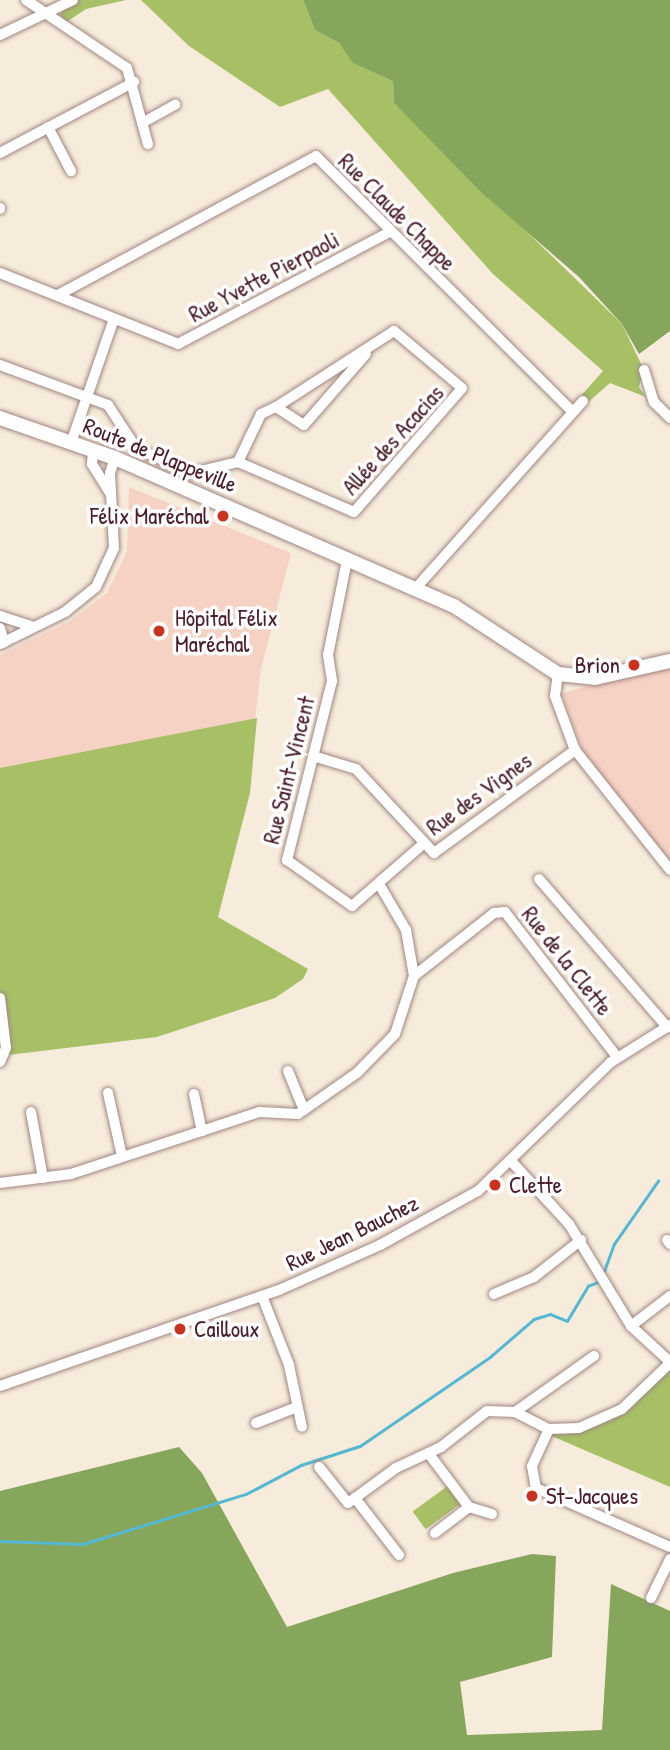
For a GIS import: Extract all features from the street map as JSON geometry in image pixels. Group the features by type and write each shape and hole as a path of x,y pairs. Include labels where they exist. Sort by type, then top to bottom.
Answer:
{"street":[{"path":"26,0 41,15 127,68 135,82 148,144"},
{"path":"0,35 73,0"},
{"path":"0,153 135,82"},
{"path":"142,122 175,105"},
{"path":"48,127 71,171"},
{"name":"Rue Claude Chappe","path":"58,295 316,156 388,233 571,410"},
{"name":"Rue Yvette Pierpaoli","path":"0,273 178,344 388,233"},
{"path":"71,443 114,319"},
{"name":"Allée des Acacias","path":"394,331 462,391 361,508 345,510 238,462 261,414 370,349 394,331"},
{"name":"Allée des Acacias","path":"276,407 304,425 370,349"},
{"path":"0,365 113,409 136,448 192,473 238,462"},
{"path":"644,370 654,402 670,418"},
{"path":"415,589 571,410 583,401"},
{"name":"Route de Plappeville","path":"0,418 115,458 473,615 558,674"},
{"path":"93,450 92,464 111,494"},
{"path":"0,628 2,643 85,599 100,580 117,529 111,494 115,458"},
{"name":"Rue Saint-Vincent","path":"347,560 328,655 332,681 286,860 352,906 423,844"},
{"path":"0,616 33,627"},
{"path":"670,661 595,678 558,674 555,696 575,750 670,870"},
{"name":"Rue des Vignes","path":"313,756 356,769 434,853 575,750"},
{"path":"539,879 669,1026"},
{"path":"0,1183 43,1178 260,1112 304,1110 384,1050 404,1019 414,976 406,930 379,884"},
{"name":"Rue de la Clette","path":"414,976 494,913 505,912 617,1057"},
{"path":"0,998 6,1037 0,1062"},
{"name":"Rue Jean Bauchez","path":"0,1387 262,1296 380,1245 478,1191 617,1057 669,1026"},
{"path":"288,1070 304,1110"},
{"path":"108,1093 122,1156"},
{"path":"194,1094 202,1131"},
{"path":"31,1112 43,1178"},
{"path":"319,1467 348,1503 396,1468 429,1454 487,1411 514,1412 549,1429 606,1419 670,1362 631,1326 581,1240 511,1161"},
{"path":"494,1294 534,1277 581,1240"},
{"path":"262,1296 302,1427"},
{"path":"631,1326 670,1296"},
{"path":"514,1412 594,1356"},
{"path":"256,1423 297,1407"},
{"path":"549,1429 532,1466 536,1489 670,1547"},
{"path":"429,1454 470,1507 492,1514"},
{"path":"355,1498 399,1555"},
{"path":"435,1533 470,1507"},
{"path":"651,1598 670,1561"}],"shaded area":[{"name":"Hôpital Félix Maréchal","path":"129,487 291,553 261,669 253,737 0,778 0,655 70,621 107,593 127,551"},
{"path":"670,664 670,862 584,755 562,693"}],"green space":[{"path":"73,0 126,0 86,9 65,23 60,14"},
{"path":"141,0 303,0 315,30 339,43 354,63 393,81 394,103 622,324 644,370 639,387 646,397 610,383 586,404 579,398 603,371 493,274 328,89 280,107 189,46"},
{"path":"303,0 670,0 670,331 639,354 622,324 579,277 482,193 394,103 393,81 353,63 339,43 315,30"},
{"path":"257,718 250,793 218,917 308,969 303,979 275,998 157,1037 0,1056 0,768"},
{"path":"670,1363 670,1487 547,1434 605,1419"},
{"path":"179,1447 202,1473 287,1627 453,1573 532,1554 556,1556 552,1657 460,1682 467,1735 602,1730 611,1584 670,1611 670,1750 0,1750 0,1491"},
{"path":"449,1485 462,1503 426,1529 413,1511"}],"waterway":[{"path":"603,1274 614,1244 658,1181"},
{"path":"0,1541 83,1544 246,1494 301,1465 360,1446 490,1357 534,1319 550,1314 567,1321 588,1286 598,1282"}],"place":[{"name":"Félix Maréchal","path":"223,516"},
{"name":"Hôpital Félix Maréchal","path":"159,631"},
{"name":"Brion","path":"634,665"},
{"name":"Clette","path":"495,1185"},
{"name":"Cailloux","path":"180,1329"},
{"name":"St-Jacques","path":"532,1496"}]}
